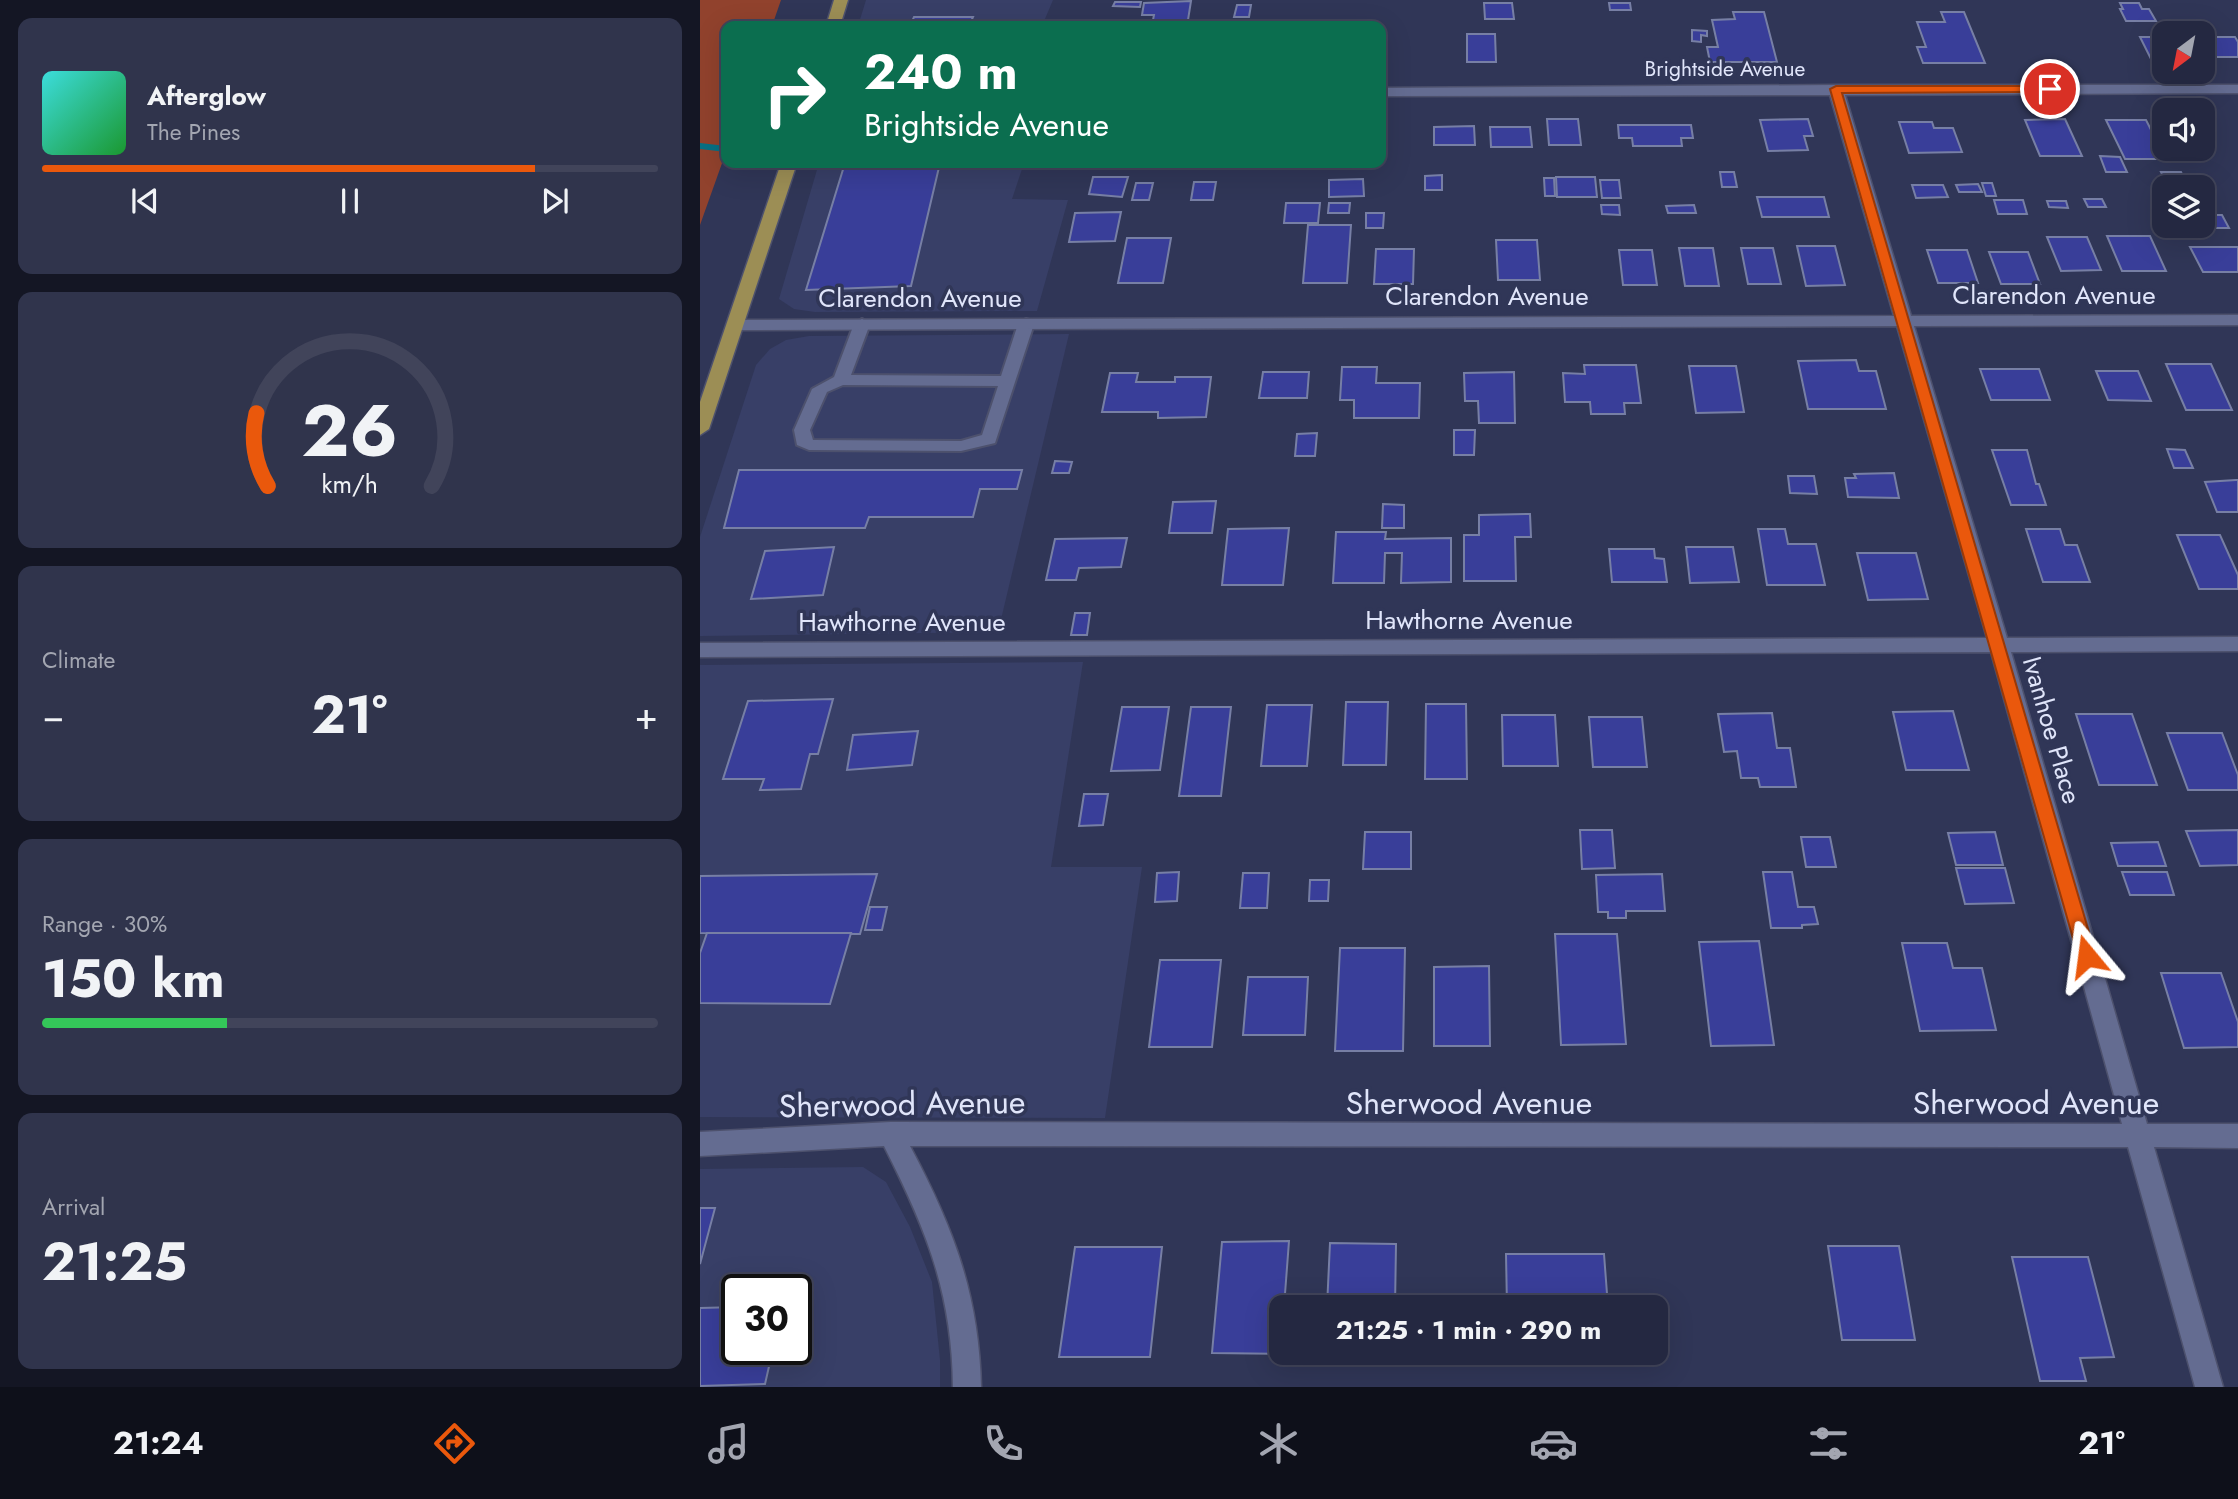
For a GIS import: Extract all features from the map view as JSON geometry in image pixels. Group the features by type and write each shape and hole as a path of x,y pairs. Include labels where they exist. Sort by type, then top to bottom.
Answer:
{"main road":[{"path":"835,21 841,0"},
{"path":"700,429 787,168"}],"street":[{"name":"Ivanhoe Place","path":"1836,89 1999,645 2209,1387"},
{"name":"Brightside Avenue","path":"1386,92 2238,89"},
{"name":"Clarendon Avenue","path":"736,325 2238,320"},
{"name":"Hawthorne Avenue","path":"700,650 2238,644"},
{"name":"Sherwood Avenue","path":"700,1143 891,1134 2238,1136"},
{"path":"891,1134 933,1215 956,1278 968,1349 967,1387"}],"lane":[{"path":"841,380 862,324"},
{"path":"1008,381 841,380 820,389 802,430 803,440 809,445 974,445 989,439 1008,381 1026,324"}],"shaded area":[{"path":"700,0 781,0 774,21 721,21 721,166 700,225"},
{"path":"866,0 1053,0 1044,21 860,21"},
{"path":"818,168 1022,168 1012,199 1068,200 1037,311 815,312 794,309 779,299"},
{"path":"1069,334 998,632 700,636 700,537 756,365 770,349 786,340 809,336"},
{"path":"1083,662 1051,867 1142,867 1105,1118 700,1117 700,665"},
{"path":"863,1167 886,1182 910,1227 932,1282 940,1387 700,1387 700,1169"}],"building":[{"path":"1191,1 1188,20 1153,20 1154,15 1142,15 1144,3"},
{"path":"1115,2 1141,2 1140,7 1113,6"},
{"path":"1484,3 1512,3 1514,19 1485,19"},
{"path":"1609,3 1630,3 1631,10 1610,10"},
{"path":"2120,3 2139,3 2142,9 2149,9 2156,21 2126,21 2120,9 2123,9"},
{"path":"1237,5 1251,5 1249,17 1234,17"},
{"path":"1733,12 1764,12 1777,62 1710,62 1707,47 1718,47 1712,20 1735,19"},
{"path":"1941,12 1964,12 1985,63 1923,63 1917,47 1926,47 1917,22 1945,22"},
{"path":"914,17 973,17 971,21 912,21"},
{"path":"1692,30 1707,31 1707,36 1701,35 1701,42 1692,41"},
{"path":"1467,34 1495,34 1496,62 1467,62"},
{"path":"2140,37 2152,37 2151,59"},
{"path":"2216,37 2235,37 2238,42 2238,57 2216,57"},
{"path":"1547,119 1578,119 1581,145 1549,145"},
{"path":"1808,119 1813,136 1804,136 1808,150 1768,151 1760,120"},
{"path":"2065,119 2082,156 2040,156 2025,120"},
{"path":"2106,120 2146,120 2152,132 2152,159 2125,159"},
{"path":"1899,122 1932,122 1934,128 1953,128 1962,152 1909,153"},
{"path":"1618,125 1691,125 1693,138 1681,138 1682,146 1633,146 1632,138 1619,138"},
{"path":"1474,126 1475,145 1434,145 1434,127"},
{"path":"1490,127 1530,127 1532,147 1491,147"},
{"path":"2100,156 2120,157 2127,172 2106,172"},
{"path":"843,168 939,168 911,286 806,290"},
{"path":"1720,172 1734,172 1737,187 1722,187"},
{"path":"2161,172 2181,172 2182,175 2163,175"},
{"path":"1442,175 1442,190 1425,190 1425,176"},
{"path":"1093,177 1128,177 1122,197 1089,194"},
{"path":"1556,177 1595,177 1597,197 1557,197"},
{"path":"1544,178 1554,178 1555,196 1545,196"},
{"path":"1363,179 1364,196 1329,197 1329,180"},
{"path":"1600,180 1619,180 1621,198 1602,198"},
{"path":"1194,182 1216,182 1213,200 1191,200"},
{"path":"1136,183 1153,183 1149,200 1132,200"},
{"path":"1982,183 1992,183 1996,196 1986,196"},
{"path":"1978,184 1982,192 1959,192 1956,185"},
{"path":"1912,185 1943,185 1948,197 1916,198"},
{"path":"1757,197 1824,197 1829,217 1762,217"},
{"path":"2084,199 2102,199 2106,207 2088,207"},
{"path":"1994,200 2023,200 2027,214 1998,214"},
{"path":"2047,201 2066,201 2068,208 2049,207"},
{"path":"1286,203 1320,203 1318,223 1284,223"},
{"path":"1329,203 1350,203 1349,213 1328,213"},
{"path":"1601,205 1619,205 1620,215 1602,214"},
{"path":"1694,205 1696,213 1668,213 1666,206"},
{"path":"1121,212 1115,241 1069,242 1075,213"},
{"path":"1366,213 1384,213 1383,228 1366,228"},
{"path":"2215,215 2222,215 2229,228 2215,228"},
{"path":"1308,225 1351,225 1347,283 1303,283"},
{"path":"2107,236 2150,236 2166,271 2122,271"},
{"path":"2047,237 2087,237 2101,270 2061,271"},
{"path":"1127,238 1171,238 1163,283 1118,283"},
{"path":"1496,240 1537,240 1540,280 1498,280"},
{"path":"1797,246 1835,246 1845,285 1806,286"},
{"path":"2190,247 2238,247 2238,272 2203,272"},
{"path":"1679,248 1713,248 1719,286 1685,286"},
{"path":"1741,248 1773,248 1781,284 1748,284"},
{"path":"1376,249 1414,249 1413,284 1374,284"},
{"path":"1619,250 1652,250 1657,285 1623,285"},
{"path":"1927,250 1967,250 1978,283 1938,283"},
{"path":"1989,252 2028,252 2040,284 2001,284"},
{"path":"1856,360 1859,371 1876,371 1886,409 1808,409 1798,361"},
{"path":"2166,364 2211,364 2232,410 2186,410"},
{"path":"1584,365 1636,365 1641,403 1624,403 1625,414 1591,414 1590,402 1565,402 1563,373 1585,374"},
{"path":"1689,366 1736,366 1744,412 1696,413"},
{"path":"1342,367 1377,367 1376,383 1420,383 1419,418 1354,418 1354,400 1340,400"},
{"path":"1980,369 2039,369 2050,400 1991,400"},
{"path":"2096,371 2138,371 2151,401 2108,400"},
{"path":"1263,372 1309,372 1307,398 1259,398"},
{"path":"1514,372 1515,423 1479,423 1478,401 1465,401 1464,373"},
{"path":"1110,373 1138,373 1136,382 1175,382 1175,377 1211,377 1206,417 1158,418 1158,412 1102,412"},
{"path":"1454,430 1475,430 1474,455 1454,455"},
{"path":"1317,433 1315,456 1295,456 1297,434"},
{"path":"2167,449 2185,450 2193,468 2174,468"},
{"path":"1992,450 2027,450 2036,484 2039,484 2046,505 2011,505"},
{"path":"1055,461 1072,462 1069,473 1052,473"},
{"path":"739,470 1022,470 1017,489 980,489 973,517 869,517 865,528 724,528"},
{"path":"1894,473 1899,498 1848,497 1845,478 1856,478 1854,474"},
{"path":"1788,476 1814,476 1817,494 1790,493"},
{"path":"2238,480 2238,512 2217,512 2205,482"},
{"path":"1216,501 1212,533 1169,533 1173,502"},
{"path":"1383,504 1404,505 1404,528 1382,528"},
{"path":"1530,514 1531,537 1515,537 1516,581 1464,581 1464,535 1479,535 1479,515"},
{"path":"1289,528 1283,585 1222,585 1228,529"},
{"path":"1758,529 1785,529 1788,544 1816,544 1825,585 1767,585"},
{"path":"2026,529 2060,529 2065,545 2077,545 2090,582 2043,582"},
{"path":"1336,532 1386,532 1385,539 1451,538 1451,582 1401,583 1402,553 1385,553 1384,583 1333,583"},
{"path":"2177,535 2220,535 2238,575 2238,589 2199,589"},
{"path":"1127,538 1121,567 1079,568 1076,580 1046,580 1055,539"},
{"path":"834,547 823,595 751,599 765,551"},
{"path":"1686,547 1733,547 1739,582 1690,583"},
{"path":"1609,549 1654,549 1655,558 1664,559 1667,582 1612,582"},
{"path":"1857,553 1916,553 1928,599 1868,600"},
{"path":"1075,613 1090,613 1087,635 1071,635"},
{"path":"833,699 818,754 810,754 801,789 760,790 764,779 723,779 748,701"},
{"path":"1346,702 1388,702 1386,765 1343,765"},
{"path":"1426,704 1466,704 1467,779 1425,779"},
{"path":"1267,705 1312,705 1307,766 1261,766"},
{"path":"1122,707 1169,707 1160,770 1111,771"},
{"path":"1191,707 1231,707 1221,796 1179,796"},
{"path":"1953,711 1969,770 1906,770 1893,712"},
{"path":"1772,713 1777,748 1790,748 1796,787 1760,787 1758,778 1741,778 1737,751 1724,752 1718,714"},
{"path":"2076,714 2132,714 2157,785 2099,785"},
{"path":"1502,715 1555,715 1558,766 1503,766"},
{"path":"1589,717 1642,717 1647,767 1593,767"},
{"path":"918,731 912,765 847,770 853,735"},
{"path":"2167,733 2222,733 2238,775 2238,790 2188,790"},
{"path":"1084,794 1108,794 1103,825 1079,826"},
{"path":"1580,830 1612,830 1615,868 1582,869"},
{"path":"2238,830 2238,865 2200,866 2186,831"},
{"path":"1365,832 1411,832 1411,869 1363,869"},
{"path":"1995,832 2003,865 1956,865 1948,833"},
{"path":"1801,837 1830,837 1836,867 1806,867"},
{"path":"2158,842 2166,866 2118,866 2111,843"},
{"path":"1956,868 2005,868 2014,903 1965,904"},
{"path":"1179,872 1177,901 1155,902 1157,873"},
{"path":"1763,872 1792,872 1798,907 1814,907 1818,924 1802,925 1802,928 1771,928"},
{"path":"2122,872 2167,872 2174,895 2130,895"},
{"path":"1243,873 1269,873 1267,908 1240,908"},
{"path":"877,874 860,934 700,933 700,876"},
{"path":"1662,874 1665,911 1626,911 1626,918 1608,918 1608,912 1598,912 1596,875"},
{"path":"1310,880 1329,880 1328,901 1309,901"},
{"path":"870,907 887,907 882,930 865,930"},
{"path":"707,933 851,933 830,1004 700,1003 700,953"},
{"path":"1555,934 1617,934 1626,1044 1561,1045"},
{"path":"1759,941 1774,1045 1711,1046 1699,942"},
{"path":"1902,943 1947,943 1953,968 1982,968 1996,1030 1920,1031"},
{"path":"1340,948 1405,948 1403,1051 1335,1051"},
{"path":"1160,960 1221,960 1212,1047 1149,1047"},
{"path":"1489,966 1490,1046 1434,1046 1434,967"},
{"path":"2161,973 2221,973 2238,1022 2238,1047 2184,1048"},
{"path":"1248,977 1308,977 1305,1035 1243,1035"},
{"path":"700,1208 715,1208 700,1264"},
{"path":"1289,1241 1285,1295 1269,1295 1269,1354 1212,1353 1222,1242"},
{"path":"1330,1243 1396,1244 1395,1295 1328,1295"},
{"path":"1828,1246 1899,1246 1915,1340 1842,1340"},
{"path":"1075,1247 1162,1247 1150,1357 1059,1357"},
{"path":"1506,1254 1604,1254 1607,1295 1507,1295"},
{"path":"2012,1257 2088,1257 2114,1357 2080,1358 2086,1381 2040,1381"},
{"path":"721,1307 721,1365 769,1365 765,1384 700,1386 700,1308"}],"waterway":[{"path":"700,146 721,148"}],"route":[{"path":"2050,89 1836,89 2087,956"}]}
